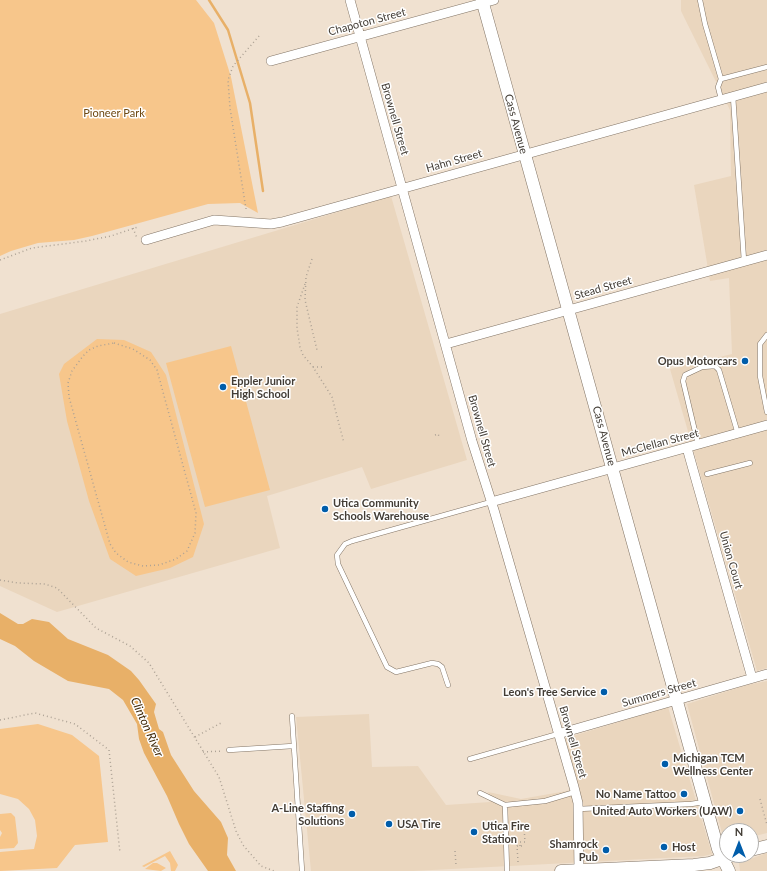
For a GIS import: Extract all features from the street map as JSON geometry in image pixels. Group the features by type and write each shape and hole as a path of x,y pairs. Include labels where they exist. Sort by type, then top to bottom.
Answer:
{"street":[{"name":"Brownell Street","path":"350,0 475,451 575,792 578,809 579,870"},
{"name":"Chapoton Street","path":"271,61 486,1"},
{"name":"Cass Avenue","path":"486,1 525,154 719,850"},
{"name":"Hahn Street","path":"142,242 214,220 266,223 282,222 767,86"},
{"name":"Stead Street","path":"446,344 767,255"},
{"name":"McClellan Street","path":"491,502 767,426"},
{"name":"Union Court","path":"687,448 752,678"},
{"name":"Summers Street","path":"558,734 767,674"},
{"path":"561,871 694,865 719,859"}],"lane":[{"path":"700,0 705,24 721,80 718,87 721,99"},
{"path":"721,80 767,67"},
{"path":"733,96 744,261"},
{"path":"767,335 760,344 760,376 767,412"},
{"path":"698,444 683,381 685,375 702,366 715,366 719,370 738,434"},
{"path":"707,474 750,463"},
{"path":"448,685 442,667 438,664 432,663 396,672 387,667 338,564 337,555 346,544 491,502"},
{"path":"292,716 302,871"},
{"path":"470,759 558,734"},
{"path":"229,750 293,746"},
{"path":"480,793 505,805 545,801 575,792"},
{"path":"578,809 691,804 706,801"},
{"path":"505,805 507,871"}],"path":[{"path":"246,210 230,108 228,80 233,66 259,36"},
{"path":"0,260 32,248 86,241 138,227"},
{"path":"134,228 142,242"},
{"path":"312,259 307,270 305,284 306,306 316,350"},
{"path":"305,284 297,307 297,328 303,355 313,367 332,396 344,443"},
{"path":"114,343 133,349 150,360 157,370 196,513 195,533 187,551 176,559 159,565 143,566 128,562 116,552 110,544 71,404 68,383 72,371 86,353 98,346 114,343"},
{"path":"313,367 324,367"},
{"path":"435,435 438,434 439,436"},
{"path":"0,580 18,583 45,584 57,588 96,628 130,646 149,663 195,737 202,752 219,777 236,831 243,845 261,866 274,871"},
{"path":"0,720 35,713 68,722 75,724 110,750 120,853"},
{"path":"195,737 221,723"},
{"path":"202,752 229,750"},
{"path":"760,799 767,826"},
{"path":"518,862 517,846 520,846 520,842 525,842 524,827"},
{"path":"455,851 456,865"}],"shaded area":[{"path":"681,0 767,0 767,668 757,671 670,369 732,354 729,278 710,281 694,185 731,176 730,110 681,11"},
{"name":"Eppler Junior High School","path":"391,196 467,460 371,489 362,467 267,496 280,548 57,612 0,586 0,314"},
{"path":"767,681 767,833 759,835 759,823 719,823 687,704 747,685"},
{"path":"668,707 712,854 704,856 413,871 311,871 296,717 369,714 372,767 418,766 446,805 490,802 488,792 521,799 578,789 563,739"},
{"path":"767,853 767,871 740,871 739,863 759,863 759,856"}],"green space":[{"name":"Pioneer Park","path":"0,0 196,0 214,23 231,77 258,213 240,203 208,204 92,236 74,240 38,243 0,256"},
{"path":"97,339 124,340 151,352 166,375 204,524 193,557 170,568 136,576 110,559 89,501 67,421 59,374 64,364"},
{"path":"231,346 270,490 205,507 166,363"},
{"path":"38,724 72,735 99,756 108,842 75,845 57,868 0,871 0,852 34,849 37,836 35,820 29,809 18,799 0,794 0,729"},
{"path":"11,813 15,817 18,843 14,848 0,849 0,837 2,833 0,830 0,814"},
{"path":"170,851 178,865 175,871 171,871 170,863 165,856 144,867 142,866"},
{"path":"153,863 157,863 166,868 161,871 145,869"}],"water":[{"name":"Clinton River","path":"0,613 18,624 23,624 32,619 49,622 68,639 108,655 131,671 156,704 154,712 159,729 163,732 171,755 194,791 221,822 228,838 227,855 236,871 208,871 189,844 167,796 144,753 139,739 137,724 123,700 109,689 68,681 34,661 15,646 0,639"}],"waterway":[{"path":"209,0 228,30 250,103 263,191"}],"place":[{"name":"Opus Motorcars","path":"745,361"},
{"name":"Eppler Junior High School","path":"223,387"},
{"name":"Utica Community Schools Warehouse","path":"325,509"},
{"name":"Leon's Tree Service","path":"604,692"},
{"name":"Michigan TCM Wellness Center","path":"665,764"},
{"name":"No Name Tattoo","path":"684,794"},
{"name":"United Auto Workers (UAW)","path":"740,811"},
{"name":"A-Line Staffing Solutions","path":"352,814"},
{"name":"USA Tire","path":"389,824"},
{"name":"Utica Fire Station","path":"474,832"},
{"name":"Host","path":"664,847"},
{"name":"Shamrock Pub","path":"606,850"}]}
